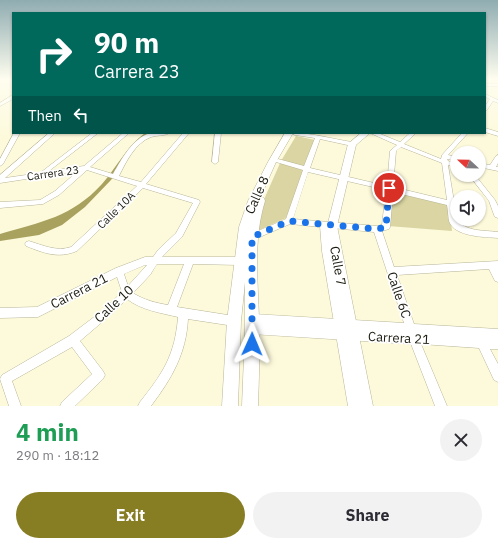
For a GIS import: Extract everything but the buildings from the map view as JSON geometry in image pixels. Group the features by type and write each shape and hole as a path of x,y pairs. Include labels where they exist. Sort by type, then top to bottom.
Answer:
{"main road":[{"name":"Calle 8","path":"230,406 234,321 240,261 247,215 272,162 288,134"},
{"name":"Calle 8","path":"250,406 252,324 251,264 252,237 255,216 259,203 278,160 294,134"},
{"path":"349,143 358,134"},
{"path":"349,143 364,134"},
{"name":"Calle 7","path":"349,143 328,225 346,331 356,406"},
{"name":"Calle 7","path":"346,331 365,406"}],"street":[{"path":"0,105 11,98"},
{"path":"486,108 492,99 498,102"},
{"path":"486,130 498,134"},
{"path":"0,164 3,154 17,134"},
{"path":"0,180 51,134"},
{"path":"42,174 94,134"},
{"path":"0,205 41,202 57,192 125,134"},
{"path":"113,176 140,140 161,134"},
{"name":"Calle 10A","path":"29,244 61,253 68,252 83,242 142,185 185,134"},
{"path":"215,162 218,134"},
{"path":"301,134 349,143"},
{"path":"375,134 400,145 450,162"},
{"name":"Calle 6C","path":"412,134 393,151 389,188 381,228 391,271 440,406"},
{"path":"278,160 306,169 450,203 444,159 464,134"},
{"path":"289,221 318,137"},
{"path":"495,168 498,157"},
{"path":"444,159 450,159"},
{"name":"Carrera 23","path":"0,180 86,168 197,202"},
{"path":"478,182 492,200 498,215"},
{"name":"Calle 10","path":"3,379 73,340 127,294 147,272 161,252 179,235 197,202"},
{"path":"252,237 289,221 381,228"},
{"path":"456,226 465,230 498,235"},
{"path":"119,271 145,260 240,261"},
{"path":"171,311 190,260"},
{"path":"391,271 494,265 498,278"},
{"name":"Carrera 21","path":"0,313 38,312 119,271 127,294"},
{"path":"127,294 133,299 171,311 234,321"},
{"path":"144,406 173,366 180,340 183,313"},
{"name":"Carrera 21","path":"252,324 413,334 498,334"},
{"path":"477,333 498,376"},
{"name":"Carrera 21","path":"413,334 498,344"},
{"path":"66,406 99,375 73,340"},
{"path":"3,379 15,406"}],"shaded area":[{"path":"144,134 151,134 140,139 111,180 85,207 62,225 39,235 0,241 0,234 42,222 79,204 102,184 132,144"},
{"path":"296,136 315,140 286,218 257,231 262,204 281,161"},
{"path":"391,189 449,204 450,226 451,226 452,231 388,226"}],"route":[{"path":"252,344 252,237 289,221 377,229 386,227 389,188"}]}
